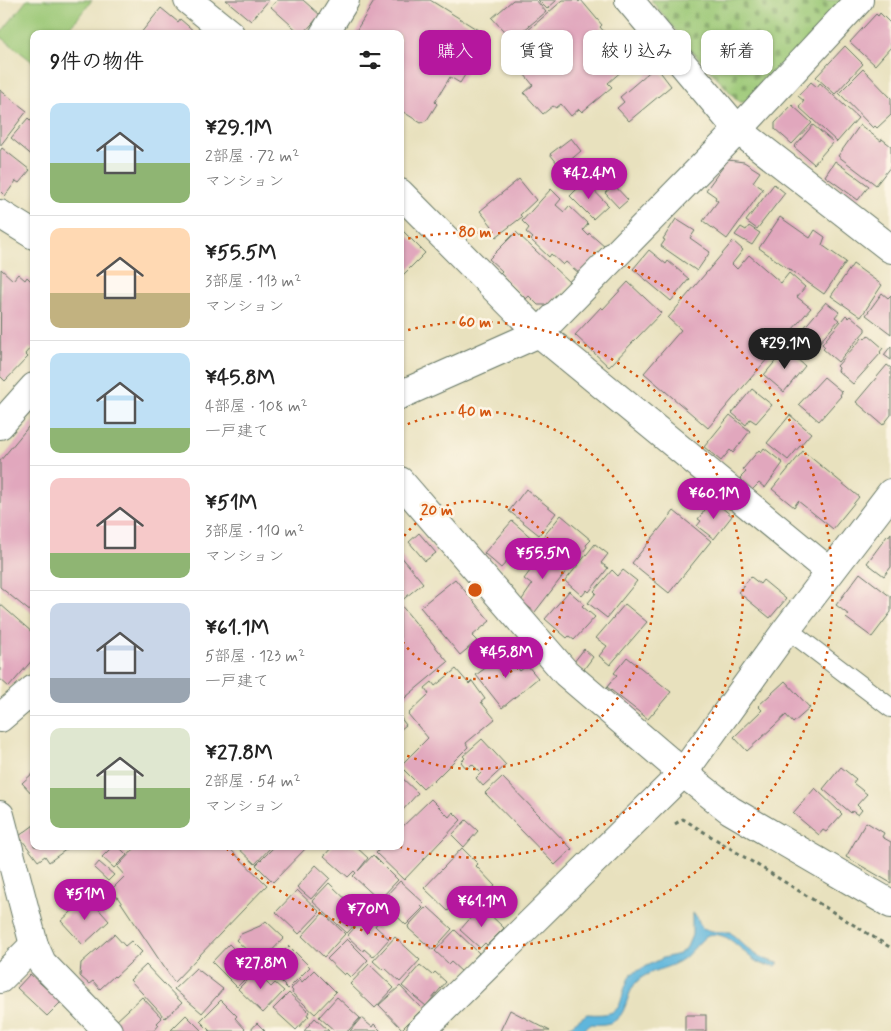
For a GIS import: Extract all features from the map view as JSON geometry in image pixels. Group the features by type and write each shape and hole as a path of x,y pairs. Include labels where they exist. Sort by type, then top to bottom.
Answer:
{"street":[{"path":"188,0 225,30"},
{"path":"327,30 346,0"},
{"path":"630,0 738,130 891,249"},
{"path":"404,393 539,333 738,130 859,0"},
{"path":"404,197 539,333 830,572"},
{"path":"0,214 30,233"},
{"path":"0,425 30,391"},
{"path":"404,486 566,673 683,773 730,810 891,904"},
{"path":"421,1031 683,773 786,629 891,493"},
{"path":"0,718 30,692"},
{"path":"0,815 34,945 42,963 108,1031"},
{"path":"0,979 34,945"}],"lane":[{"path":"786,629 891,708"}],"path":[{"path":"668,829 683,819 891,948"}],"green space":[{"path":"27,0 92,0 68,30 30,30 30,60 0,36"},
{"path":"651,0 843,0 752,102 739,102 714,75 773,75 773,30 701,30 701,61 691,50 691,30 675,30"}],"water":[{"path":"692,913 697,917 702,929 730,932 758,956 779,963 776,966 764,965 757,962 724,937 708,935 686,957 641,978 634,985 620,1016 614,1021 604,1024 590,1024 583,1031 563,1031 587,1014 610,1013 616,1010 631,974 663,958 679,954 687,947 692,935"}],"building":[{"path":"226,0 269,0 251,21"},
{"path":"277,0 303,0 320,15 307,30 297,30 271,7"},
{"path":"375,0 430,0 478,30 419,30 419,75 465,75 460,83 450,77 427,120 421,123 404,112 404,30 356,30"},
{"path":"513,0 536,0 546,12 524,30 503,30 492,18"},
{"path":"538,0 557,0 547,9"},
{"path":"563,0 577,0 579,2 581,0 602,25 600,27 603,30 583,30 583,75 617,75 608,83 612,87 582,112 579,109 571,116 561,104 556,108 553,106 543,114 524,93 533,85 525,75 573,75 573,30 528,30"},
{"path":"161,8 178,22 180,19 193,30 143,30"},
{"path":"880,13 891,24 891,47 875,65 850,42 876,14 878,16"},
{"path":"845,46 863,64 835,94 816,77"},
{"path":"863,69 891,98 891,115 877,128 875,126 873,128 839,93"},
{"path":"646,75 663,75 671,86 629,121 617,108 624,102 620,97"},
{"path":"811,82 817,87 820,83 858,118 837,142 799,107 804,101 798,96"},
{"path":"0,90 27,111 0,146"},
{"path":"792,105 812,123 792,144 775,129 775,123"},
{"path":"28,118 30,120 30,154 11,138"},
{"path":"813,125 833,142 814,164 794,147"},
{"path":"860,125 891,146 891,166 876,185 838,156"},
{"path":"571,138 581,151 561,168 550,154"},
{"path":"2,148 30,170 19,183 16,181 5,196 0,191 0,151"},
{"path":"728,160 744,162 760,172 753,182 763,189 727,239 703,221 718,201 715,199 716,197 706,190"},
{"path":"835,161 869,186 858,200 825,176"},
{"path":"519,179 536,200 520,215 522,217 496,237 489,229 492,226 480,211"},
{"path":"585,181 608,205 593,219 570,196"},
{"path":"774,184 785,193 757,229 746,221"},
{"path":"614,185 628,200 619,208 605,193"},
{"path":"551,189 561,199 556,205 564,212 569,206 588,224 583,230 605,247 580,274 566,262 563,265 551,254 549,257 531,240 533,238 526,232 529,228 522,221"},
{"path":"780,217 810,238 815,230 825,237 822,245 846,262 824,294 759,248"},
{"path":"676,219 695,231 690,238 710,252 697,271 661,246 665,240 663,239"},
{"path":"749,226 760,233 752,245 735,235 741,227 746,230"},
{"path":"404,232 425,253 404,274"},
{"path":"516,232 570,283 549,305 538,305 529,296 526,299 489,259"},
{"path":"733,241 743,250 732,264 737,269 749,255 781,283 789,273 805,287 797,297 811,308 708,428 644,373 681,330 668,318"},
{"path":"649,250 666,264 668,261 689,279 671,301 633,269"},
{"path":"853,264 882,285 861,317 831,296"},
{"path":"1,269 13,280 18,274 25,280 27,277 30,280 30,348 25,354 28,357 5,381 0,376"},
{"path":"628,282 661,313 609,367 575,335"},
{"path":"882,293 888,298 891,295 891,334 866,315"},
{"path":"826,302 839,312 835,317 839,320 812,351 796,337"},
{"path":"846,315 849,318 851,316 865,328 865,331 838,362 823,349 825,347 822,344"},
{"path":"868,335 883,348 881,353 853,384 838,371 839,368 837,366 863,337 865,339"},
{"path":"891,346 891,360 884,355"},
{"path":"787,347 798,356 796,358 805,366 784,392 764,375"},
{"path":"887,365 891,368 891,415 883,425 856,402"},
{"path":"824,377 842,392 841,396 819,421 799,404"},
{"path":"752,389 772,405 756,423 750,419 746,425 732,413"},
{"path":"730,415 750,431 733,453 730,450 721,461 704,447"},
{"path":"790,415 811,433 788,460 767,443"},
{"path":"30,425 30,611 0,587 0,461"},
{"path":"764,448 783,463 765,488 759,483 750,492 741,484 743,481 740,478 746,472 743,469 759,450 761,452"},
{"path":"803,451 859,497 833,529 798,501 794,507 772,489"},
{"path":"526,489 556,513 539,535 509,511"},
{"path":"711,502 714,504 715,502 732,516 714,539 697,526 701,521 698,519"},
{"path":"674,511 711,541 669,593 632,563"},
{"path":"561,515 591,540 573,564 552,547 548,551 539,542"},
{"path":"512,521 534,540 515,562 510,558 501,568 484,553"},
{"path":"419,533 436,553 425,561 409,542"},
{"path":"891,533 891,567 884,576 867,563"},
{"path":"595,544 608,554 601,563 608,568 589,592 587,590 582,596 565,581"},
{"path":"545,551 568,569 535,612 521,601 532,585 524,579"},
{"path":"404,560 423,583 404,599"},
{"path":"612,570 618,576 623,570 637,581 607,618 588,603 596,593 594,591"},
{"path":"860,573 891,597 891,612 872,637 846,618 849,615 836,605"},
{"path":"751,577 760,584 763,580 786,599 770,618 738,592"},
{"path":"455,579 490,621 472,636 477,641 460,655 420,607"},
{"path":"569,591 595,617 574,640 569,636 567,638 545,619"},
{"path":"0,604 30,630 30,663 9,687 0,679"},
{"path":"625,604 647,622 610,665 599,656 607,646 596,638"},
{"path":"404,609 448,662 404,699"},
{"path":"584,649 593,657 584,669 574,662"},
{"path":"513,651 519,661 515,664 520,671 527,665 538,678 502,708 476,675 504,654 506,656"},
{"path":"627,657 671,692 648,719 607,687 617,675 614,673"},
{"path":"456,669 469,684 472,681 485,699 481,702 495,719 466,743 468,747 433,782 423,789 404,770 404,762 428,738 408,714 429,694 425,688 432,682 435,686"},
{"path":"785,681 810,708 793,723 786,715 747,751 734,737 762,710 758,706"},
{"path":"482,739 506,765 483,786 476,778 481,773 472,764 467,769 461,762 465,758 463,756"},
{"path":"841,767 856,779 853,783 867,794 857,805 862,810 858,815 852,811 851,813 823,789"},
{"path":"30,776 30,792 22,783"},
{"path":"502,777 572,849 555,865 485,793"},
{"path":"404,780 418,793 404,809"},
{"path":"815,788 842,814 826,832 823,830 819,835 793,813"},
{"path":"431,799 449,817 453,812 461,820 404,880 376,853 379,850 404,850 404,825"},
{"path":"466,820 478,831 464,847 452,835"},
{"path":"866,822 884,833 882,837 891,842 891,883 846,857"},
{"path":"30,828 30,850 66,850 49,862 45,856 38,861 19,836"},
{"path":"462,848 478,864 476,866 495,886 468,913 456,902 448,911 424,888"},
{"path":"109,850 122,850 127,855 114,868 102,857"},
{"path":"133,850 231,850 267,885 174,982 112,889 125,876 117,867"},
{"path":"240,850 268,850 255,864"},
{"path":"271,850 304,850 273,882 256,865"},
{"path":"329,850 359,850 368,858 358,871 373,855 398,880 379,900 353,876 356,873 354,871 348,877 324,856"},
{"path":"99,862 114,875 108,881 94,868"},
{"path":"316,865 330,878 311,899 297,887"},
{"path":"400,881 424,903 421,906 423,908 406,925 381,901"},
{"path":"329,883 363,916 347,933 312,901"},
{"path":"297,890 320,912 299,934 276,912"},
{"path":"88,897 109,921 83,945 61,921"},
{"path":"481,906 504,928 487,945 485,943 480,948 460,930"},
{"path":"428,907 452,929 433,950 408,926"},
{"path":"323,913 345,934 324,957 302,936"},
{"path":"368,913 378,922 375,926 389,939 373,957 364,949 363,951 347,936"},
{"path":"266,921 284,938 263,960 253,952 251,954 236,940 241,934 260,926"},
{"path":"455,930 479,953 462,972 451,962 449,964 435,951"},
{"path":"114,934 125,946 131,941 142,952 100,989 93,981 89,984 80,976 81,963"},
{"path":"395,937 420,960 400,982 385,968 383,970 373,961"},
{"path":"347,939 368,960 351,978 346,973 344,975 327,959"},
{"path":"229,944 243,958 247,954 257,964 253,967 255,969 237,987 212,962"},
{"path":"289,946 310,967 288,989 267,968"},
{"path":"369,964 394,988 375,1008 350,984"},
{"path":"146,965 182,1003 165,1018 130,980"},
{"path":"420,965 432,975 435,972 446,982 426,1006 402,986"},
{"path":"261,966 271,976 265,981 271,987 275,983 284,991 263,1013 238,989"},
{"path":"196,968 223,989 202,1013 174,989"},
{"path":"314,970 336,992 315,1014 292,993 291,989 300,979 302,982"},
{"path":"30,974 61,1002 47,1016 17,988"},
{"path":"400,986 422,1009 402,1029 379,1005"},
{"path":"289,993 309,1012 307,1015 309,1016 296,1030 273,1009"},
{"path":"142,997 162,1018 157,1023 159,1025 154,1031 122,1031 114,1023"},
{"path":"337,997 360,1018 348,1031 335,1031 319,1017"},
{"path":"221,1000 237,1016 235,1018 245,1029 243,1031 210,1031 200,1021"},
{"path":"510,1010 550,1031 500,1031"},
{"path":"186,1015 202,1031 171,1030"},
{"path":"685,1015 706,1015 706,1031 685,1031"},
{"path":"315,1018 329,1031 304,1031"},
{"path":"361,1018 372,1027 374,1024 381,1031 350,1031"},
{"path":"257,1023 265,1031 250,1031"}]}
